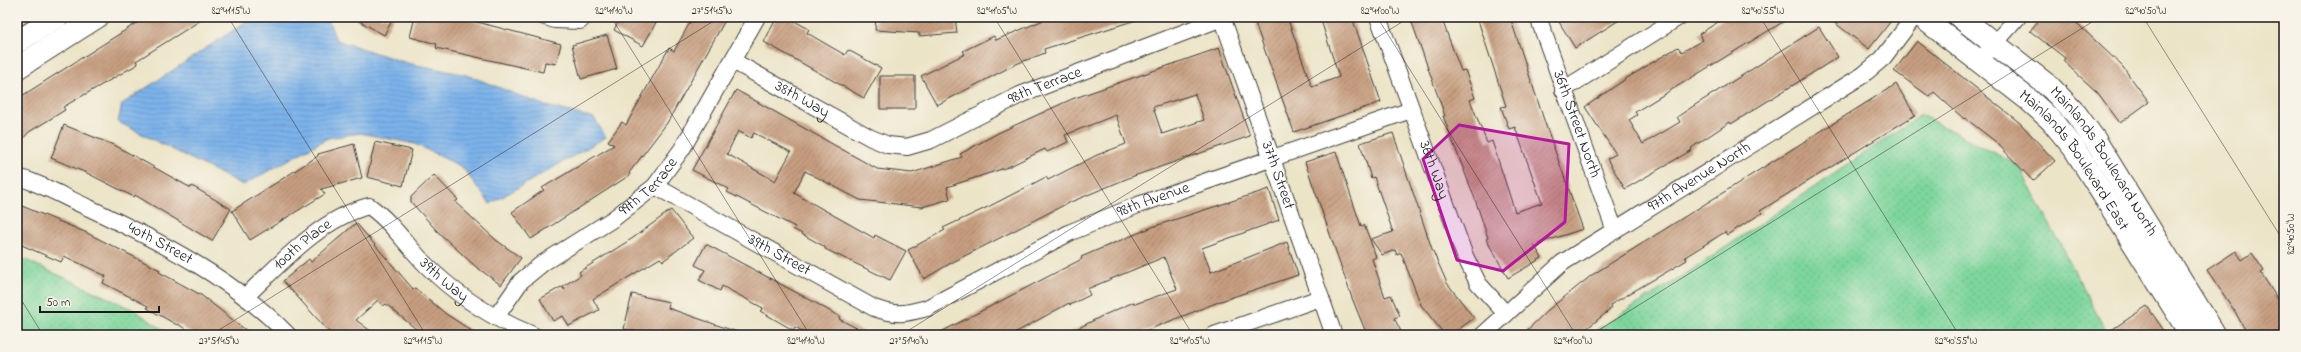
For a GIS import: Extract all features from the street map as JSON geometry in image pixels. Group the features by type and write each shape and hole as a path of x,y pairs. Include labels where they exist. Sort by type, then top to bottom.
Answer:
{"street":[{"path":"17,42 57,17"},
{"path":"17,68 97,17"},
{"path":"545,17 555,20 582,19"},
{"name":"99th Terrace","path":"496,317 521,281 542,263 613,219 654,186 682,149 757,17"},
{"name":"98th Terrace","path":"871,138 888,145 907,147 931,140 1020,95 1222,17"},
{"name":"37th Street","path":"1222,17 1334,335"},
{"name":"36th Way","path":"1378,17 1465,256 1478,283 1506,314"},
{"name":"36th Street North","path":"1538,17 1563,90 1615,230"},
{"path":"1563,90 1679,17"},
{"name":"97th Avenue North","path":"1482,335 1562,263 1863,75 1883,58 1914,17"},
{"name":"Mainlands Boulevard East","path":"1922,17 2051,120 2074,148 2192,335"},
{"name":"Mainlands Boulevard North","path":"1960,17 2051,88 2084,124 2215,335"},
{"path":"1978,62 2018,17"},
{"name":"38th Way","path":"733,61 871,138"},
{"name":"98th Avenue","path":"906,313 927,308 1071,232 1271,158 1411,110"},
{"name":"40th Street","path":"17,177 138,231 198,265 245,297 274,320 288,335"},
{"name":"39th Street","path":"654,186 874,308 892,314 906,313"},
{"name":"100th Place","path":"245,297 301,243 355,210 369,206"},
{"name":"39th Way","path":"369,206 381,214 431,270 458,293 496,317 533,335"},
{"path":"1214,335 1320,298"}],"highlighted area":[{"path":"1459,125 1569,144 1565,222 1503,271 1457,260 1423,159"}],"green space":[{"path":"1921,115 2019,166 2108,335 1588,335 1695,268"},
{"path":"17,256 134,310 171,335 17,335"}],"water":[{"path":"253,17 327,17 336,40 407,63 467,75 546,106 594,118 606,137 490,204 462,167 415,144 360,133 328,138 243,185 118,122 122,104"}],"building":[{"path":"146,17 206,17 136,61 138,64 63,107 65,110 29,132 17,145 17,99"},
{"path":"352,17 394,17 384,35"},
{"path":"415,17 458,17 561,44 556,64 545,62 543,72 436,48 437,44 410,37"},
{"path":"621,17 659,17 643,46 614,30"},
{"path":"693,17 727,17 667,123 629,173 630,175 531,239 512,212 544,190 542,188 614,145 608,141 622,122 626,125 669,48 674,51"},
{"path":"777,17 787,17 809,29 807,33 845,55 848,50 881,68 864,98 764,42"},
{"path":"876,17 955,17 957,33 919,36 919,33 875,30"},
{"path":"1051,17 1135,17 1136,20 1044,49 1045,53 1016,64 937,105 921,76 965,54 963,51 994,36 996,40"},
{"path":"1272,17 1287,17 1312,87 1339,77 1320,17 1352,17 1381,102 1294,132 1255,23"},
{"path":"1410,17 1441,17 1461,71 1465,70 1475,98 1470,100 1487,143 1492,141 1515,212 1542,203 1515,127 1509,129 1501,107 1506,106 1477,17 1510,17 1545,123 1583,229 1534,245 1542,258 1508,278 1486,239 1488,238 1475,199 1443,116 1445,116"},
{"path":"1556,17 1624,17 1575,48"},
{"path":"1726,17 1791,17 1635,112 1637,115 1629,120 1643,144 1680,122 1677,117 1695,105 1819,27 1838,57 1731,124 1730,122 1691,148 1692,150 1625,189 1607,159 1616,154 1585,107 1627,78 1678,47 1682,52 1703,40 1699,34"},
{"path":"1827,17 1894,17 1869,49"},
{"path":"2041,17 2069,17 2122,66 2149,102 2120,123 2098,93 2063,61 2065,58 2030,31"},
{"path":"607,35 617,69 581,79 572,45"},
{"path":"1917,41 2020,123 2055,161 2033,181 1996,142 1965,118 1964,119 1934,92 1930,97 1894,71"},
{"path":"1219,48 1250,136 1131,177 1066,204 951,263 924,279 908,250 945,230 943,228 1046,177 1048,180 1097,155 1126,144 1116,115 1065,135 1068,142 1047,152 1045,149 1008,167 947,187 950,199 922,207 860,200 805,171 794,193 874,238 875,235 906,251 890,280 825,249 825,247 793,229 795,227 727,192 729,189 692,170 736,90 877,169 912,173 962,157 960,154 998,133 1072,99","holes":["1195,94 1204,120 1162,134 1153,107","738,131 751,138 754,133 791,152 775,181 727,154"]},
{"path":"880,76 915,76 915,109 880,109"},
{"path":"1896,84 1915,115 1760,211 1762,213 1727,235 1725,232 1685,257 1687,260 1610,305 1612,308 1579,335 1522,335 1548,310 1592,275"},
{"path":"64,125 116,146 191,188 192,186 231,209 212,241 135,195 134,197 89,174 51,158"},
{"path":"1393,133 1432,249 1447,283 1474,318 1451,335 1445,335 1421,305 1401,253 1397,255 1395,250 1382,255 1371,239 1393,232 1374,177 1371,178 1360,143"},
{"path":"375,142 412,150 403,186 367,177"},
{"path":"354,144 362,178 321,189 325,194 250,240 232,211 318,156 318,154"},
{"path":"1336,152 1361,226 1364,225 1376,257 1372,259 1385,297 1391,295 1400,316 1394,318 1403,335 1367,335 1352,298 1305,162"},
{"path":"434,175 458,200 455,202 496,240 521,258 501,285 475,266 438,232 411,202 411,197"},
{"path":"1269,189 1279,220 1202,248 1211,272 1287,242 1298,275 1221,301 1135,335 1065,335 1104,315 1134,302 1135,304 1177,289 1164,257 1087,289 1090,295 1070,305 1069,303 1011,335 935,335 1082,259 1081,257 1155,226"},
{"path":"17,204 85,232 160,270 159,272 201,295 252,335 194,335 178,324 177,325 147,308 148,306 103,283 106,276 64,256 61,262 17,243"},
{"path":"671,210 693,238 663,261 660,258 593,299 599,310 569,326 563,316 553,321 540,299 561,287 565,290 563,286 581,275 579,272 633,238"},
{"path":"356,223 413,289 415,288 446,314 478,335 423,335 386,304 383,306 378,300 356,320 376,335 332,335 283,281 309,259 311,262"},
{"path":"706,244 814,302 840,317 839,319 870,335 810,335 795,327 793,330 760,311 763,308 722,286 720,291 699,280 705,270 695,265"},
{"path":"2236,251 2242,260 2252,253 2264,271 2261,273 2284,309 2284,335 2248,335 2234,310 2207,270"},
{"path":"632,294 669,302 668,308 740,333 740,335 651,335 624,329"},
{"path":"2147,306 2167,335 2104,335"}]}
